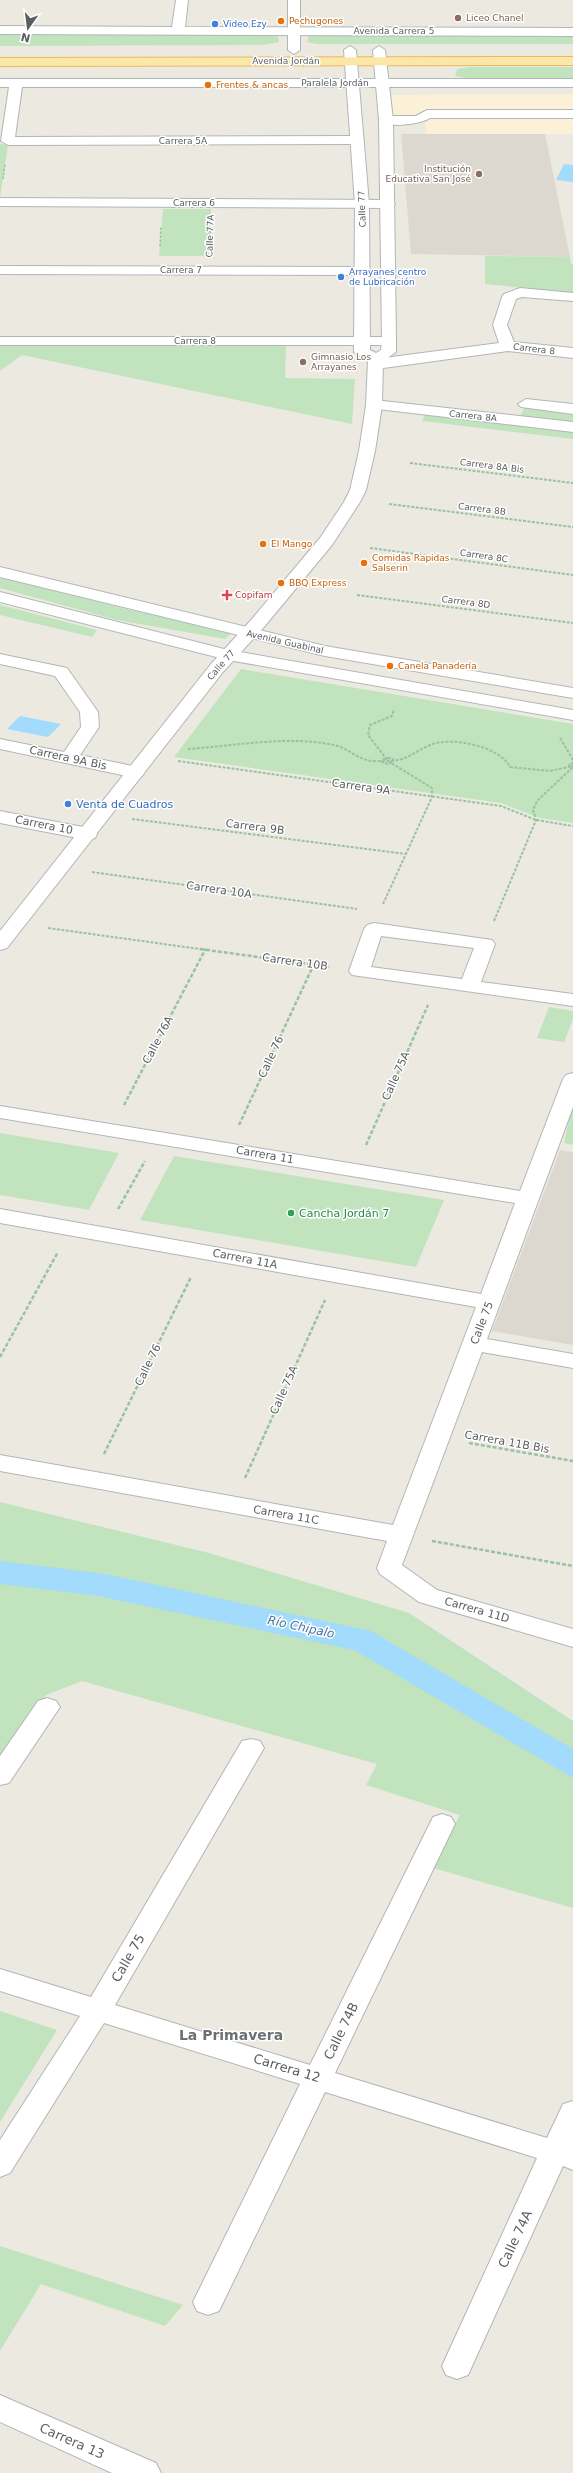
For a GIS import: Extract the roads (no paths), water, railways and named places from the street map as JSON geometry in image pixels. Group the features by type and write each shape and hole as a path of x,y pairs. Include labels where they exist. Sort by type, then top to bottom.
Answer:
{"main road":[{"name":"Avenida Jordán","path":"0,50 294,50 350,56"},
{"name":"Avenida Jordán","path":"0,62 350,56 573,50"},
{"name":"Avenida Jordán","path":"380,55 573,61"}],"street":[{"path":"178,31 182,0"},
{"path":"294,0 294,50"},
{"name":"Avenida Carrera 5","path":"0,30 573,32"},
{"path":"376,362 388,352 389,341 386,120 380,55"},
{"name":"Calle 77","path":"0,944 17,924 59,867 88,834 228,655 249,634 326,541 352,502 358,490 374,405 376,362 362,352 362,204 354,83 350,56"},
{"name":"Paralela Jordán","path":"0,83 16,87 354,83 573,83"},
{"path":"0,93 16,87"},
{"path":"6,134 16,87"},
{"path":"386,120 419,120 427,114 573,114"},
{"name":"Carrera 5A","path":"6,134 357,140"},
{"name":"Carrera 6","path":"0,202 388,204"},
{"name":"Carrera 7","path":"0,270 362,271"},
{"path":"508,346 500,325 509,297 520,292 573,298"},
{"name":"Carrera 8","path":"0,341 389,341"},
{"name":"Carrera 8","path":"376,362 508,346 573,353"},
{"path":"526,404 573,409"},
{"name":"Carrera 8A","path":"374,405 573,427"},
{"name":"Avenida Guabinal","path":"0,572 249,634 324,651 573,693"},
{"name":"Avenida Guabinal","path":"0,598 228,655 471,696 573,715"},
{"path":"0,659 61,672 89,712 90,727 69,758"},
{"name":"Carrera 9A Bis","path":"0,744 136,772"},
{"name":"Carrera 10","path":"0,817 88,834"},
{"path":"470,985 485,944 374,929 359,970 573,1000"},
{"name":"Calle 75","path":"389,1568 572,1086"},
{"name":"Carrera 11","path":"0,1112 529,1199"},
{"name":"Carrera 11A","path":"0,1216 204,1251 490,1303"},
{"path":"474,1344 573,1361"},
{"name":"Carrera 11C","path":"0,1463 401,1536"},
{"name":"Carrera 11D","path":"389,1568 428,1596 573,1638"},
{"path":"0,1776 47,1707"},
{"name":"Calle 75","path":"0,2165 98,2010 251,1748"},
{"name":"Calle 74B","path":"208,2302 319,2078 442,1824"},
{"name":"Carrera 12","path":"0,1980 564,2155"},
{"name":"Calle 74A","path":"457,2366 564,2155 573,2112"},
{"name":"Carrera 13","path":"3,2416 145,2473"}],"water":[{"path":"564,164 573,165 573,182 556,180"},
{"path":"20,716 61,724 48,737 7,729"},
{"name":"Río Chipalo","path":"0,1561 105,1574 371,1631 573,1749 573,1778 354,1650 98,1596 0,1584"}],"place":[{"name":"Liceo Chanel","path":"458,18"},
{"name":"Pechugones","path":"281,21"},
{"name":"Video Ezy","path":"215,24"},
{"name":"Frentes & ancas","path":"208,85"},
{"name":"Institución Educativa San José","path":"479,174"},
{"name":"Arrayanes centro de Lubricación","path":"341,277"},
{"name":"Gimnasio Los Arrayanes","path":"303,362"},
{"name":"El Mango","path":"263,544"},
{"name":"Comidas Rapidas Salserin","path":"364,563"},
{"name":"BBQ Express","path":"281,583"},
{"name":"Copifam","path":"227,595"},
{"name":"Canela Panadería","path":"390,666"},
{"name":"Venta de Cuadros","path":"68,804"},
{"name":"Cancha Jordán 7","path":"291,1213"}],"district":[{"name":"La Primavera","path":"231,2035"}]}
